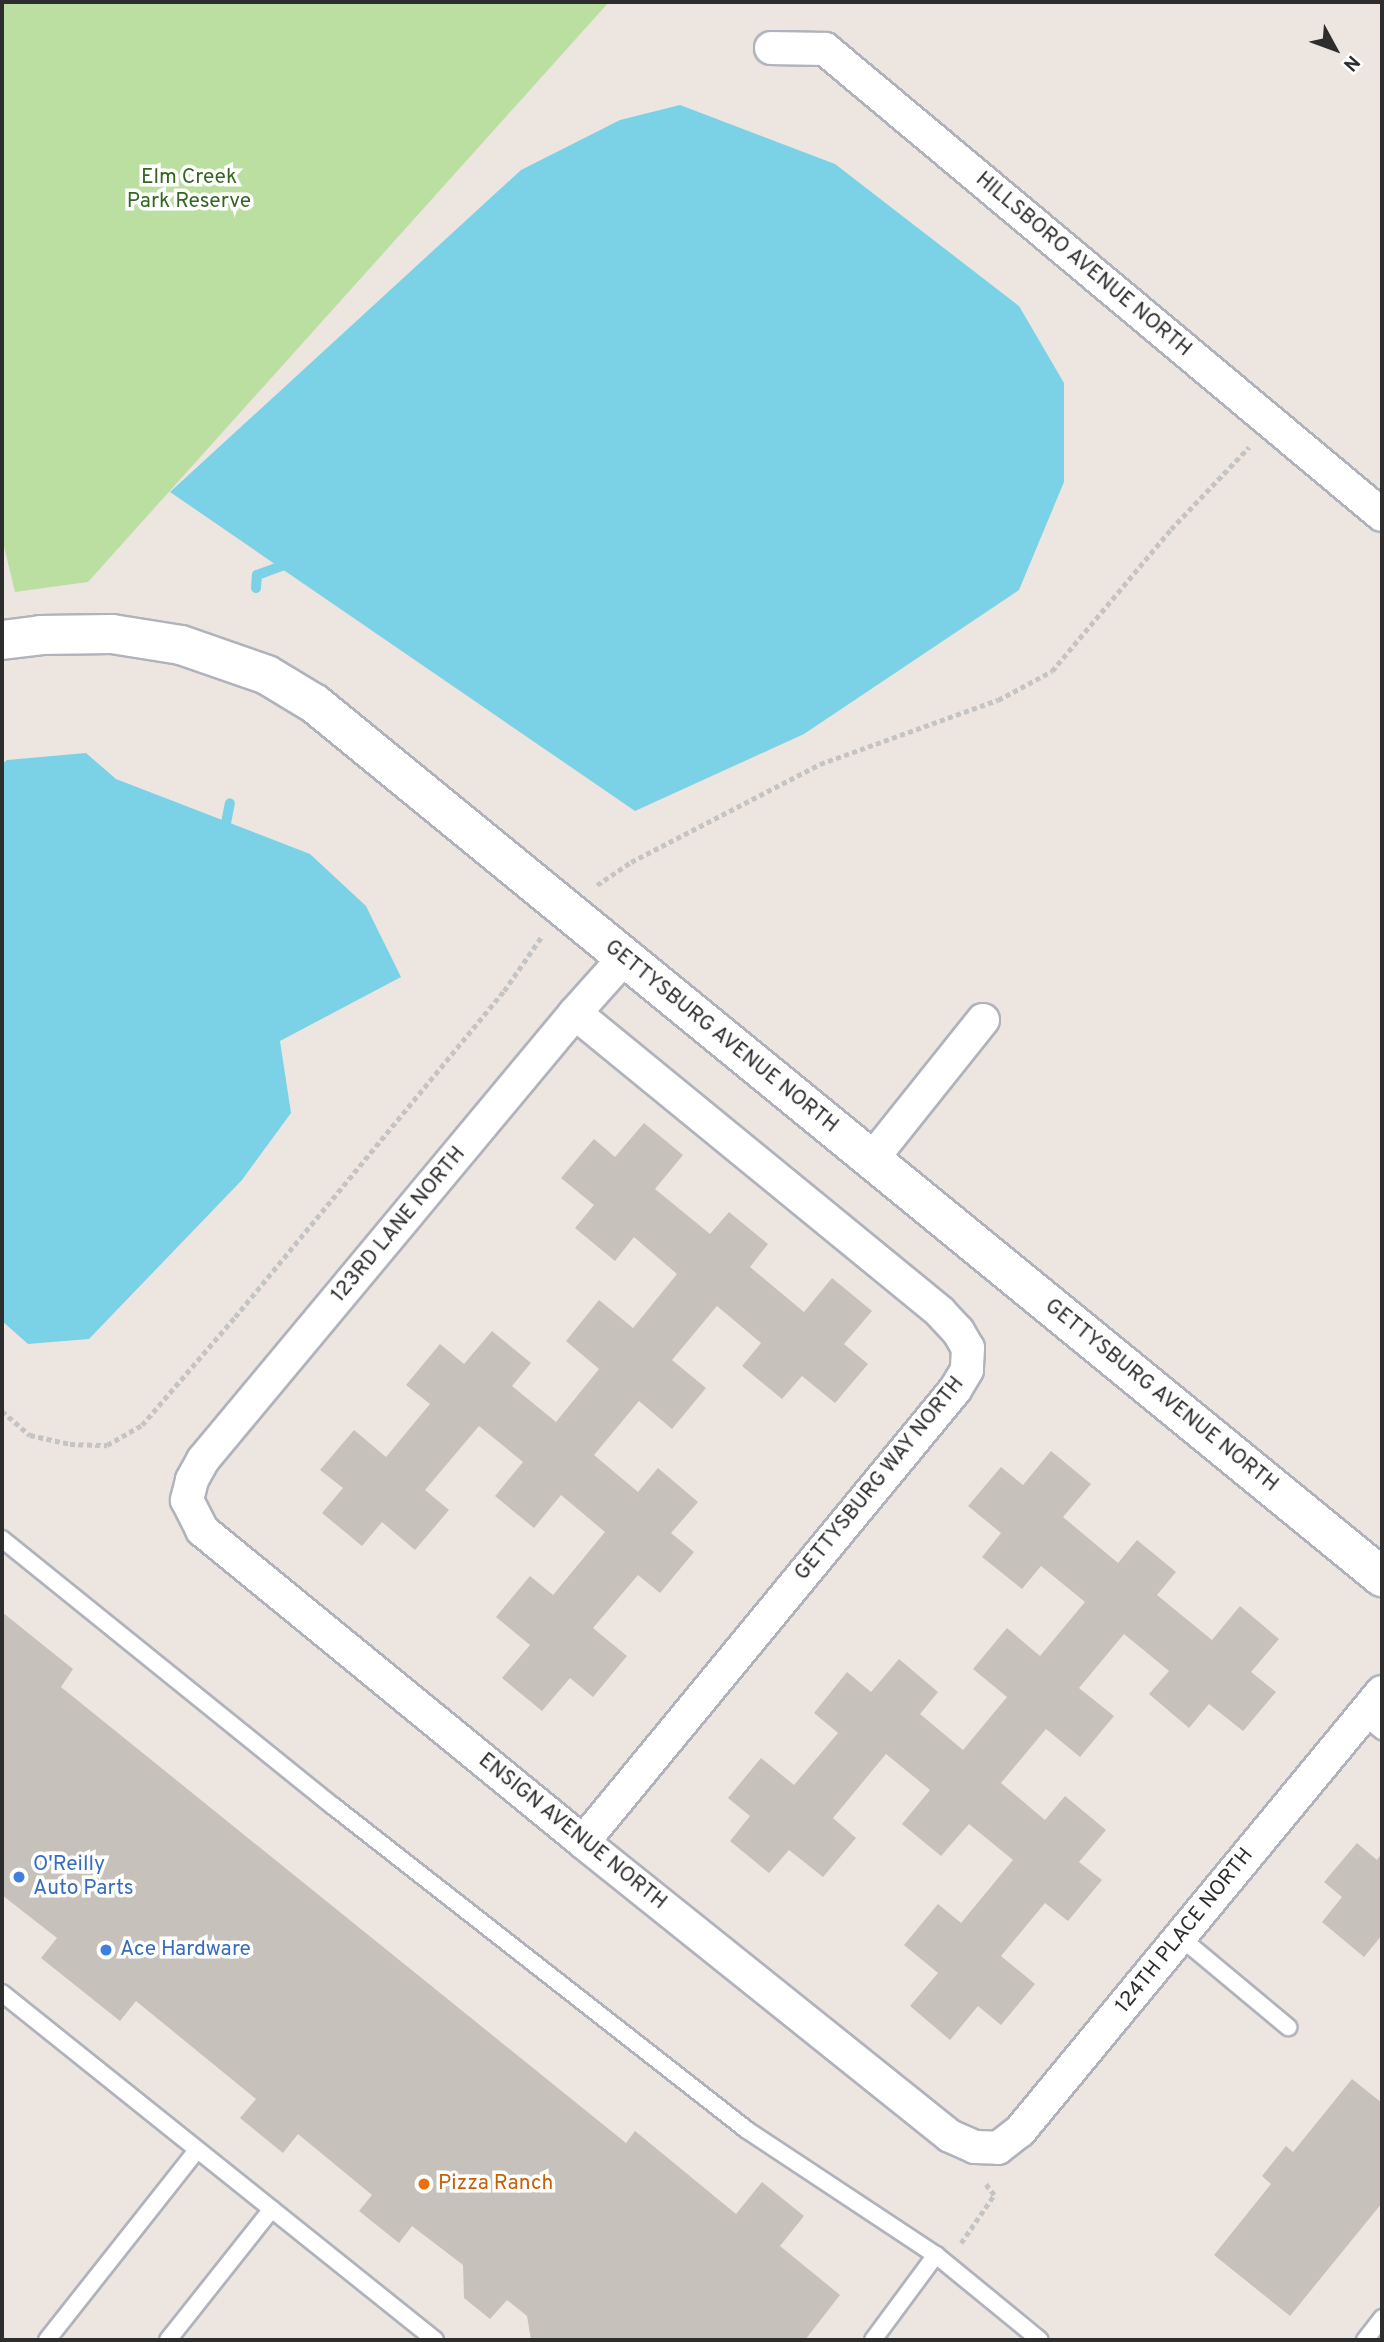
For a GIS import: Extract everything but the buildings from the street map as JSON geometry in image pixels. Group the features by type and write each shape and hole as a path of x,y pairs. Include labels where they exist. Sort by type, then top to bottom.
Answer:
{"street":[{"name":"HILLSBORO AVENUE NORTH","path":"771,48 825,48 1382,515"},
{"name":"GETTYSBURG AVENUE NORTH","path":"2,640 40,635 112,634 181,645 267,675 315,704 1382,1577"},
{"name":"123RD LANE NORTH","path":"187,1500 191,1480 203,1460 575,1013 625,958"},
{"name":"GETTYSBURG WAY NORTH","path":"575,1013 940,1312 958,1331 968,1348 967,1370 955,1390 583,1842"},
{"path":"872,1159 983,1020"},
{"name":"ENSIGN AVENUE NORTH","path":"187,1500 202,1530 583,1842 950,2136 975,2147"},
{"name":"124TH PLACE NORTH","path":"975,2147 998,2148 1020,2131 1180,1937 1376,1713"}],"lane":[{"path":"2,1539 333,1805 747,2130 941,2260 1040,2340"},
{"path":"1180,1937 1288,2028"},
{"path":"2,1993 435,2340"},
{"path":"47,2340 197,2150"},
{"path":"168,2340 272,2209"},
{"path":"873,2340 941,2260"},
{"path":"1365,2340 1382,2318"}],"path":[{"path":"941,2260 994,2195 979,2176 975,2147"}],"green space":[{"name":"Elm Creek Park Reserve","path":"2,2 609,2 88,582 15,592 2,538"}],"water":[{"path":"680,105 835,164 1019,306 1064,383 1064,482 1019,590 804,734 635,811 170,492 521,170 620,120"},
{"path":"86,753 116,779 310,854 366,906 401,977 280,1041 291,1113 242,1180 89,1339 28,1344 2,1321 2,764 7,760"}],"waterway":[{"path":"256,588 257,575 292,562"},
{"path":"226,823 230,803"}],"place":[{"name":"O'Reilly Auto Parts","path":"19,1877"},
{"name":"Ace Hardware","path":"106,1950"},
{"name":"Pizza Ranch","path":"424,2184"}]}
